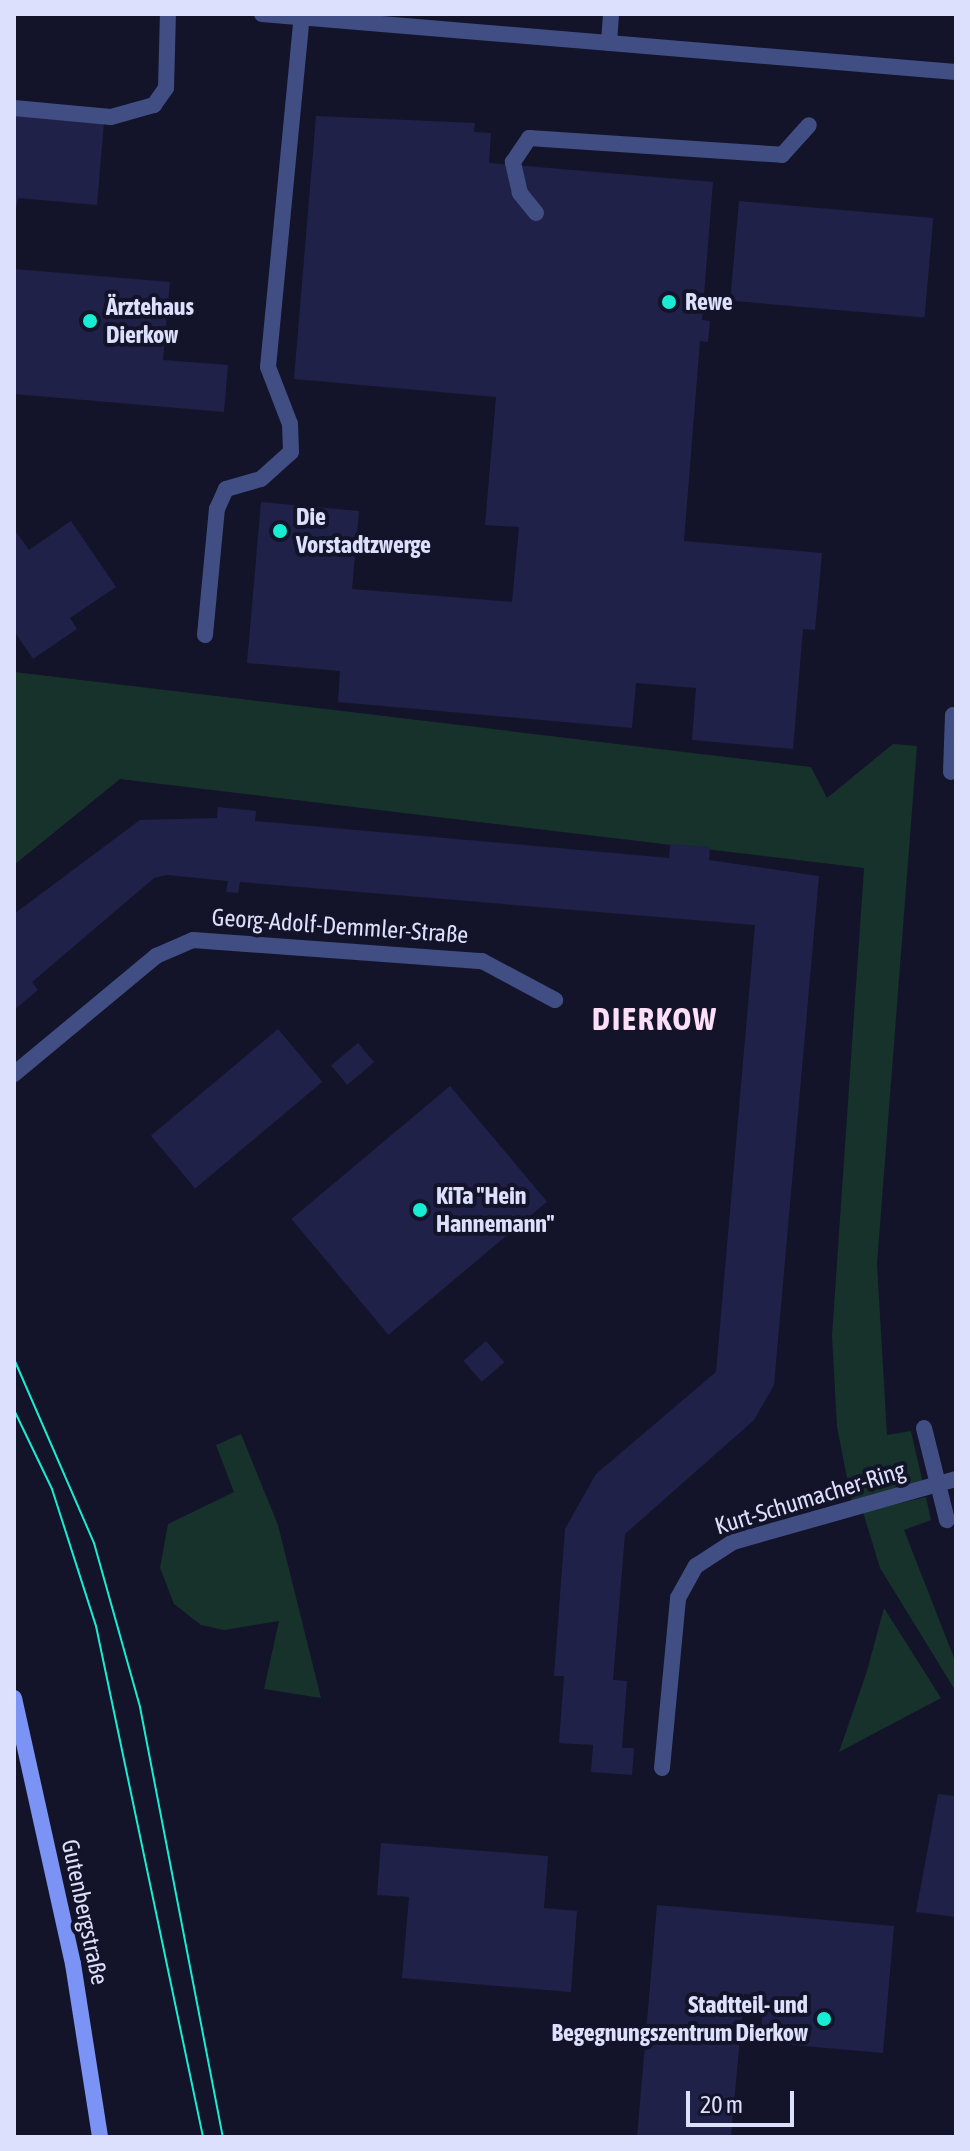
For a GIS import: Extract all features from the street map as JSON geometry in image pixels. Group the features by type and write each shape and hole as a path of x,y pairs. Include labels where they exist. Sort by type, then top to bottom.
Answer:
{"street":[{"path":"14,108 111,117 154,105 166,88 168,14"},
{"path":"262,14 956,72"},
{"path":"609,43 611,14"},
{"path":"205,635 217,509 226,489 261,479 291,452 290,424 268,367 302,17"},
{"path":"536,213 520,193 513,162 529,138 782,155 809,125"},
{"path":"951,772 953,715"},
{"name":"Georg-Adolf-Demmler-Straße","path":"14,1074 156,956 193,940 482,961 555,1000"},
{"path":"924,1428 947,1520"},
{"name":"Kurt-Schumacher-Ring","path":"662,1768 678,1598 696,1566 733,1542 956,1479"},
{"name":"Gutenbergstraße","path":"14,1698 73,1964 100,2137"}],"green space":[{"path":"14,672 811,767 827,798 893,744 917,746 877,1264 887,1435 911,1431 924,1488 853,1508 837,1427 832,1336 864,868 120,779 14,865"},
{"path":"241,1434 278,1525 321,1698 264,1689 279,1621 224,1630 201,1625 174,1604 160,1568 168,1524 234,1492 216,1445"},
{"path":"926,1497 931,1520 904,1530 956,1663 955,1690 880,1568 863,1512"},
{"path":"884,1608 941,1698 839,1752 867,1671"}],"building":[{"path":"14,114 104,122 97,205 18,198 14,220"},
{"path":"316,116 475,123 474,132 491,133 489,163 713,182 702,320 710,321 708,342 700,341 684,541 822,553 815,630 803,629 793,749 692,740 696,688 636,683 632,728 338,702 340,671 247,663 261,502 359,511 352,589 512,602 519,527 485,525 496,397 294,379"},
{"path":"739,201 933,218 925,318 730,301"},
{"name":"Ärztehaus Dierkow","path":"14,269 170,282 163,360 228,365 224,412 14,394"},
{"path":"71,521 116,587 70,618 77,629 33,659 14,631 14,529 29,550"},
{"path":"218,807 256,811 255,821 669,858 670,844 710,847 709,860 819,876 774,1385 754,1420 625,1534 613,1680 627,1681 622,1748 634,1748 632,1775 591,1772 593,1745 559,1743 564,1676 554,1676 565,1529 596,1474 716,1372 755,925 240,882 238,893 226,892 228,881 167,875 154,878 32,982 38,990 14,1010 14,914 140,820 217,818"},
{"path":"278,1029 322,1082 195,1189 151,1136"},
{"path":"358,1043 374,1062 347,1085 331,1065"},
{"name":"KiTa \"Hein Hannemann\"","path":"450,1086 547,1202 388,1335 291,1219"},
{"path":"486,1341 504,1362 482,1382 463,1361"},
{"path":"938,1794 956,1796 956,1917 916,1912"},
{"path":"381,1843 548,1856 544,1908 577,1911 571,1992 402,1978 409,1897 377,1895"},
{"name":"Stadtteil- und Begegnungszentrum Dierkow","path":"657,1905 894,1926 883,2053 760,2042 764,1996 744,1994 731,2137 637,2137"}],"tram line":[{"path":"14,1359 94,1543 140,1707 223,2137"},
{"path":"14,1410 52,1489 96,1626 203,2137"}],"place":[{"name":"Rewe","path":"669,302"},
{"name":"Ärztehaus Dierkow","path":"90,321"},
{"name":"Die Vorstadtzwerge","path":"280,531"},
{"name":"KiTa \"Hein Hannemann\"","path":"420,1210"},
{"name":"Stadtteil- und Begegnungszentrum Dierkow","path":"824,2019"}],"district":[{"name":"DIERKOW","path":"655,1019"}]}
